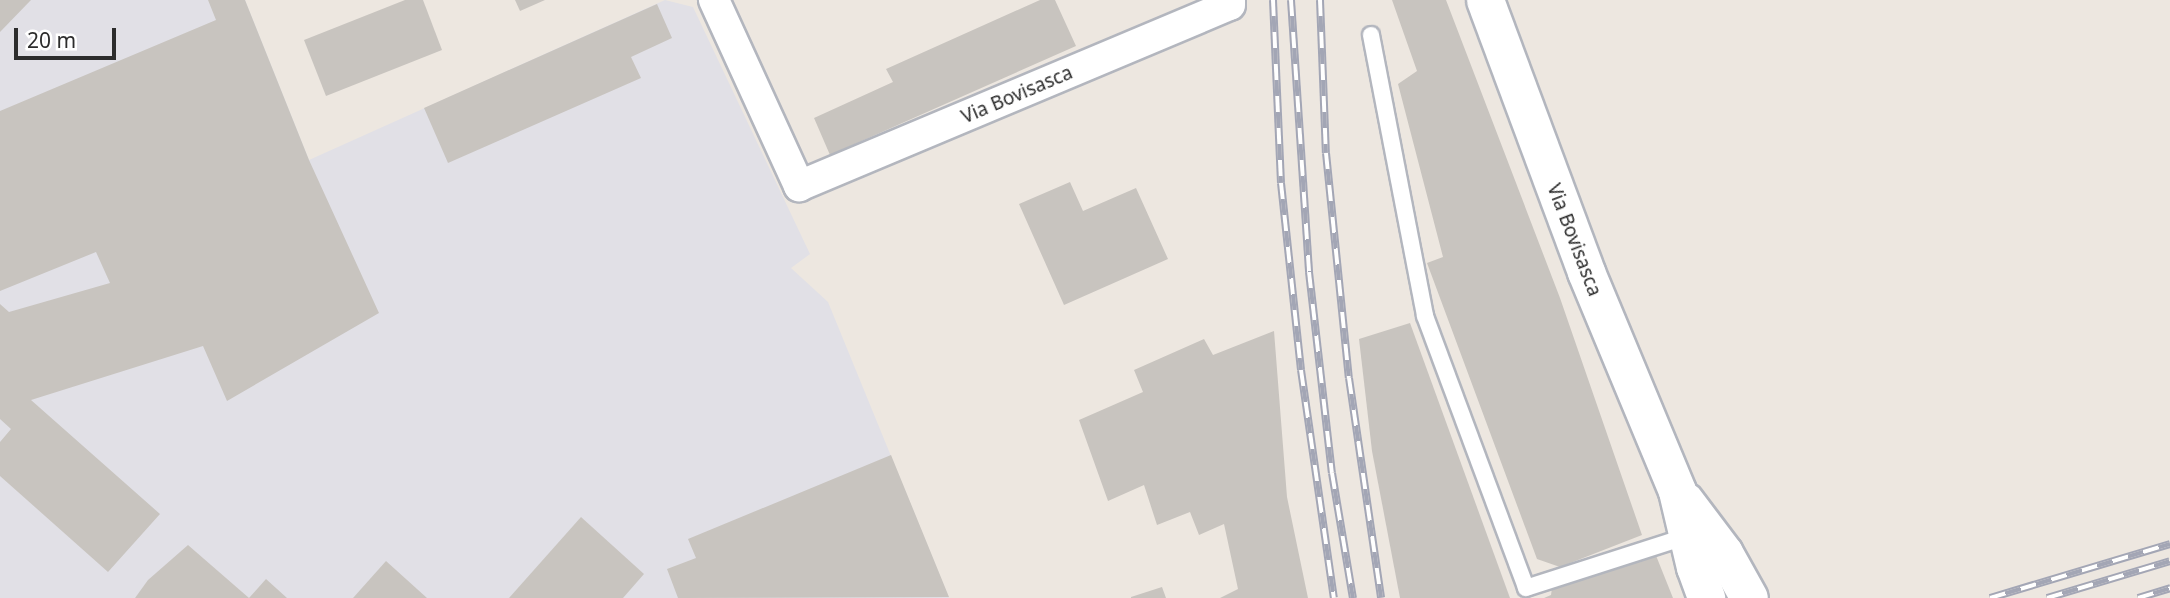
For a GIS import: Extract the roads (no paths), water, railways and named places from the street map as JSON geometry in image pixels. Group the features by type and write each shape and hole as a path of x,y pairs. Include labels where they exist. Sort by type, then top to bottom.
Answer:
{"street":[{"name":"Via Bovisasca","path":"714,0 799,186 1230,5 1230,0"},
{"name":"Via Bovisasca","path":"1485,0 1586,272 1697,532 1706,598"},
{"name":"Via Bovisasca","path":"1697,532 1729,559 1748,598"}],"lane":[{"path":"1371,34 1424,316 1526,588 1697,532"}],"railway":[{"path":"1273,0 1281,183 1301,370 1334,598"},
{"path":"1291,0 1309,272 1332,473 1353,598"},
{"path":"1320,0 1326,153 1349,378 1381,598"},
{"path":"1990,598 2170,544"},
{"path":"2047,598 2170,561"},
{"path":"2138,598 2170,588"}]}
